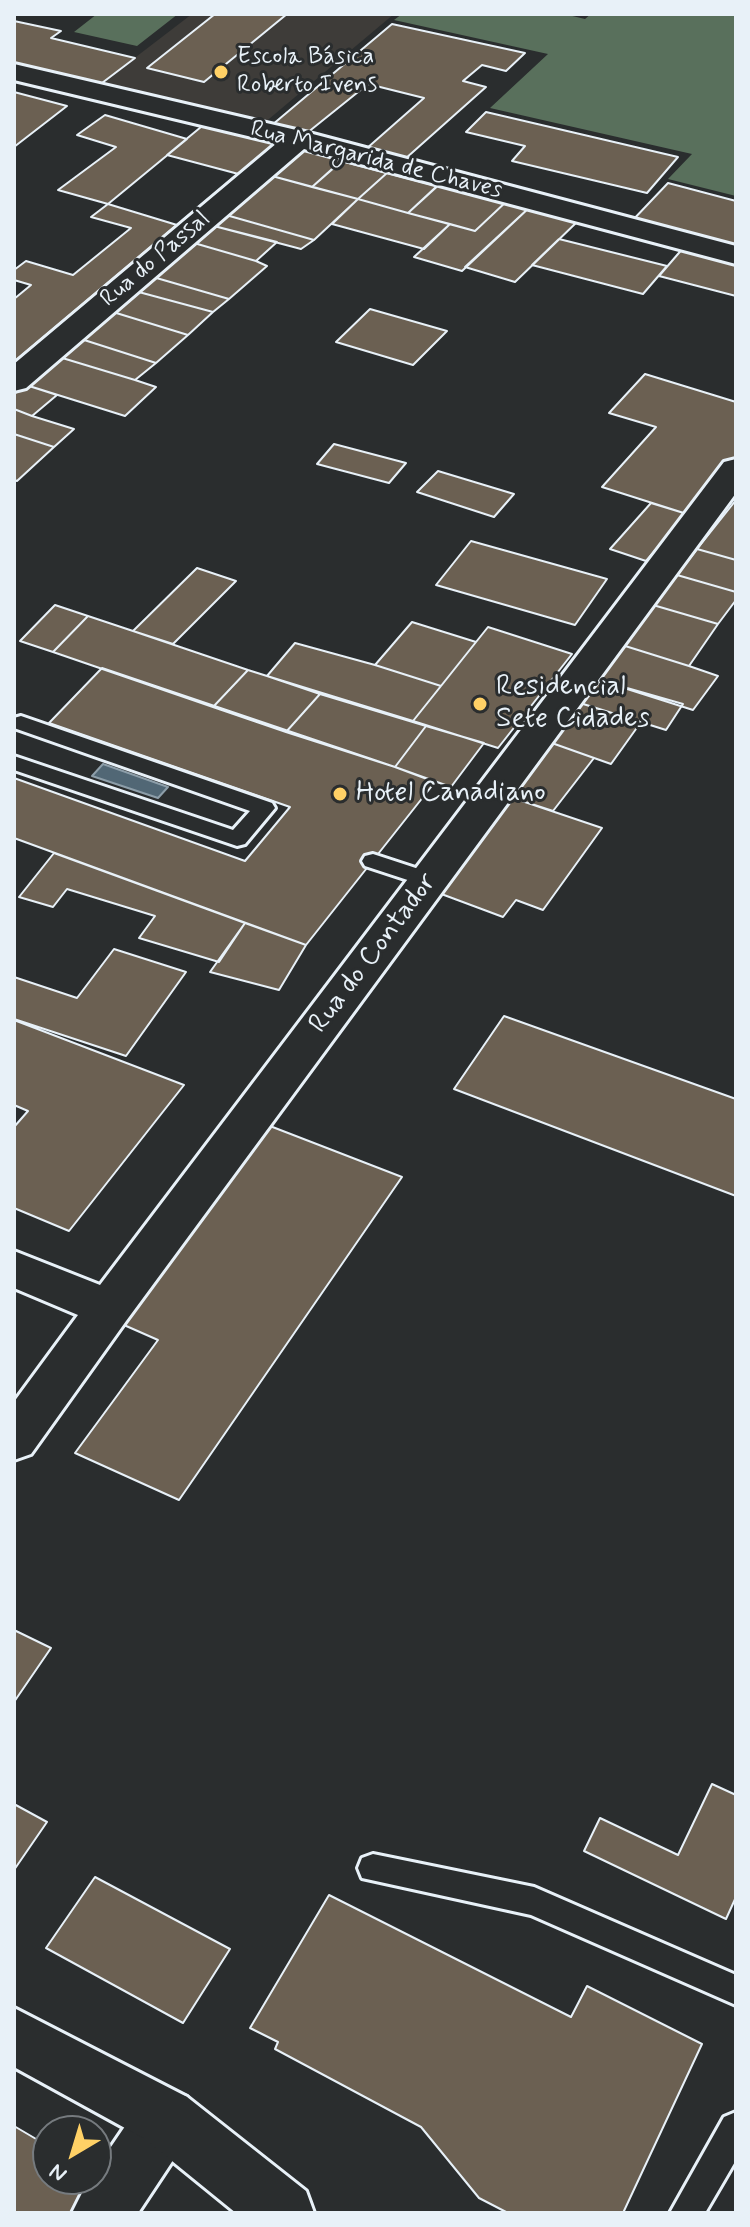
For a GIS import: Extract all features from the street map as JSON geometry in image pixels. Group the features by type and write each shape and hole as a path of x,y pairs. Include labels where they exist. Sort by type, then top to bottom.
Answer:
{"street":[{"name":"Rua Margarida de Chaves","path":"14,72 299,139 736,255"},
{"name":"Rua do Passal","path":"14,381 299,139"},
{"name":"Rua do Contador","path":"14,1440 109,1308 736,469"},
{"path":"14,1269 109,1308"},
{"path":"14,2036 166,2118 284,2213"},
{"path":"102,2213 166,2118"}],"lane":[{"path":"14,763 237,839 264,824 264,808 21,723"},
{"path":"373,861 429,880"},
{"path":"373,1868 534,1901 736,1990"},
{"path":"687,2213 736,2128"}],"shaded area":[{"name":"Escola Básica Roberto Ivens","path":"192,14 394,14 263,124 98,86"}],"green space":[{"path":"97,14 178,14 137,46 74,32"},
{"path":"402,14 564,14 585,19 591,14 736,14 736,196 668,179 692,154 490,108 548,54 394,20"}],"water":[{"path":"103,764 168,787 158,798 92,776"}],"building":[{"path":"215,14 287,14 204,82 147,68"},
{"path":"14,21 61,31 51,38 135,58 98,86 14,65"},
{"path":"392,24 525,53 506,71 482,65 463,81 486,87 405,159 366,149 424,98 368,84 307,133 272,125"},
{"path":"14,92 67,106 14,147"},
{"path":"486,112 678,157 647,193 512,161 525,146 466,132"},
{"path":"105,115 187,139 108,204 58,190 116,147 77,135"},
{"path":"207,122 285,142 246,176 167,155"},
{"path":"304,148 344,159 312,187 272,176"},
{"path":"341,161 387,173 358,199 312,187"},
{"path":"387,173 437,186 408,213 358,199"},
{"path":"272,176 358,199 314,240 226,215"},
{"path":"442,182 508,200 475,231 408,213"},
{"path":"668,183 736,201 736,248 631,222"},
{"path":"358,199 450,224 424,249 332,224"},
{"path":"508,200 531,206 462,271 414,257 450,224 475,231"},
{"path":"108,204 177,225 14,362 14,299 31,285 14,280 14,270 26,261 73,275 131,228 91,217"},
{"path":"531,206 579,220 515,282 465,267"},
{"path":"226,215 314,240 301,249 214,226"},
{"path":"214,226 277,242 256,261 194,243"},
{"path":"559,239 667,266 643,294 532,265"},
{"path":"194,243 267,266 229,299 153,277"},
{"path":"684,247 736,260 736,296 659,276"},
{"path":"153,277 229,299 213,312 135,291"},
{"path":"135,291 213,312 188,335 113,312"},
{"path":"370,309 447,331 413,365 336,342"},
{"path":"113,312 188,335 156,363 81,339"},
{"path":"81,339 156,363 135,380 59,357"},
{"path":"59,357 156,387 125,416 26,385"},
{"path":"645,374 736,402 736,461 690,515 602,487 656,427 609,413"},
{"path":"26,385 57,395 32,416 14,409 14,394"},
{"path":"14,409 74,429 54,447 14,434"},
{"path":"14,434 54,447 17,481 14,480"},
{"path":"334,444 406,463 389,483 317,464"},
{"path":"438,471 514,494 494,517 417,492"},
{"path":"736,500 736,560 697,549"},
{"path":"651,503 687,514 646,561 610,549"},
{"path":"471,541 607,579 575,625 436,585"},
{"path":"697,549 736,560 736,592 677,575"},
{"path":"197,568 236,581 173,644 133,631"},
{"path":"677,575 736,592 736,600 718,624 653,605"},
{"path":"55,605 88,616 53,652 20,641"},
{"path":"653,605 718,624 689,666 622,645"},
{"path":"88,616 248,670 213,707 53,652"},
{"path":"412,622 476,642 441,686 375,665"},
{"name":"Residencial Sete Cidades","path":"488,627 572,654 498,748 413,721"},
{"path":"295,643 441,686 413,721 267,676"},
{"path":"622,645 718,676 693,710 599,680"},
{"name":"Hotel Canadiano","path":"102,668 435,782 306,945 14,838 14,778 245,861 290,807 49,723"},
{"path":"248,670 320,694 286,732 213,707"},
{"path":"599,680 683,704 666,730 580,703"},
{"path":"320,694 426,726 395,767 286,732"},
{"path":"580,703 641,722 611,764 549,742"},
{"path":"426,726 484,743 451,787 395,767"},
{"path":"549,742 594,758 553,811 510,797"},
{"path":"510,797 602,828 543,910 516,900 503,917 436,892"},
{"path":"54,853 245,923 219,962 139,938 155,916 67,889 53,907 19,897"},
{"path":"245,923 306,945 279,990 210,972"},
{"path":"114,949 186,972 126,1056 14,1019 14,977 77,998"},
{"path":"504,1016 736,1099 736,1196 454,1089"},
{"path":"14,1020 184,1085 69,1231 14,1208 14,1127 28,1111 14,1105"},
{"path":"257,1121 402,1177 179,1500 75,1453 158,1340 108,1318"},
{"path":"14,1630 51,1648 14,1702"},
{"path":"712,1784 736,1795 736,1897 726,1919 584,1851 600,1818 678,1855"},
{"path":"14,1804 47,1822 14,1870"},
{"path":"95,1877 230,1949 183,2023 46,1948"},
{"path":"329,1895 571,2017 587,1986 702,2044 623,2213 508,2213 479,2198 421,2127 275,2049 278,2042 250,2028"},
{"path":"14,2126 32,2137 32,2195 105,2195 93,2213 14,2213"}],"place":[{"name":"Escola Básica Roberto Ivens","path":"221,72"},
{"name":"Residencial Sete Cidades","path":"480,704"},
{"name":"Hotel Canadiano","path":"340,794"}]}
